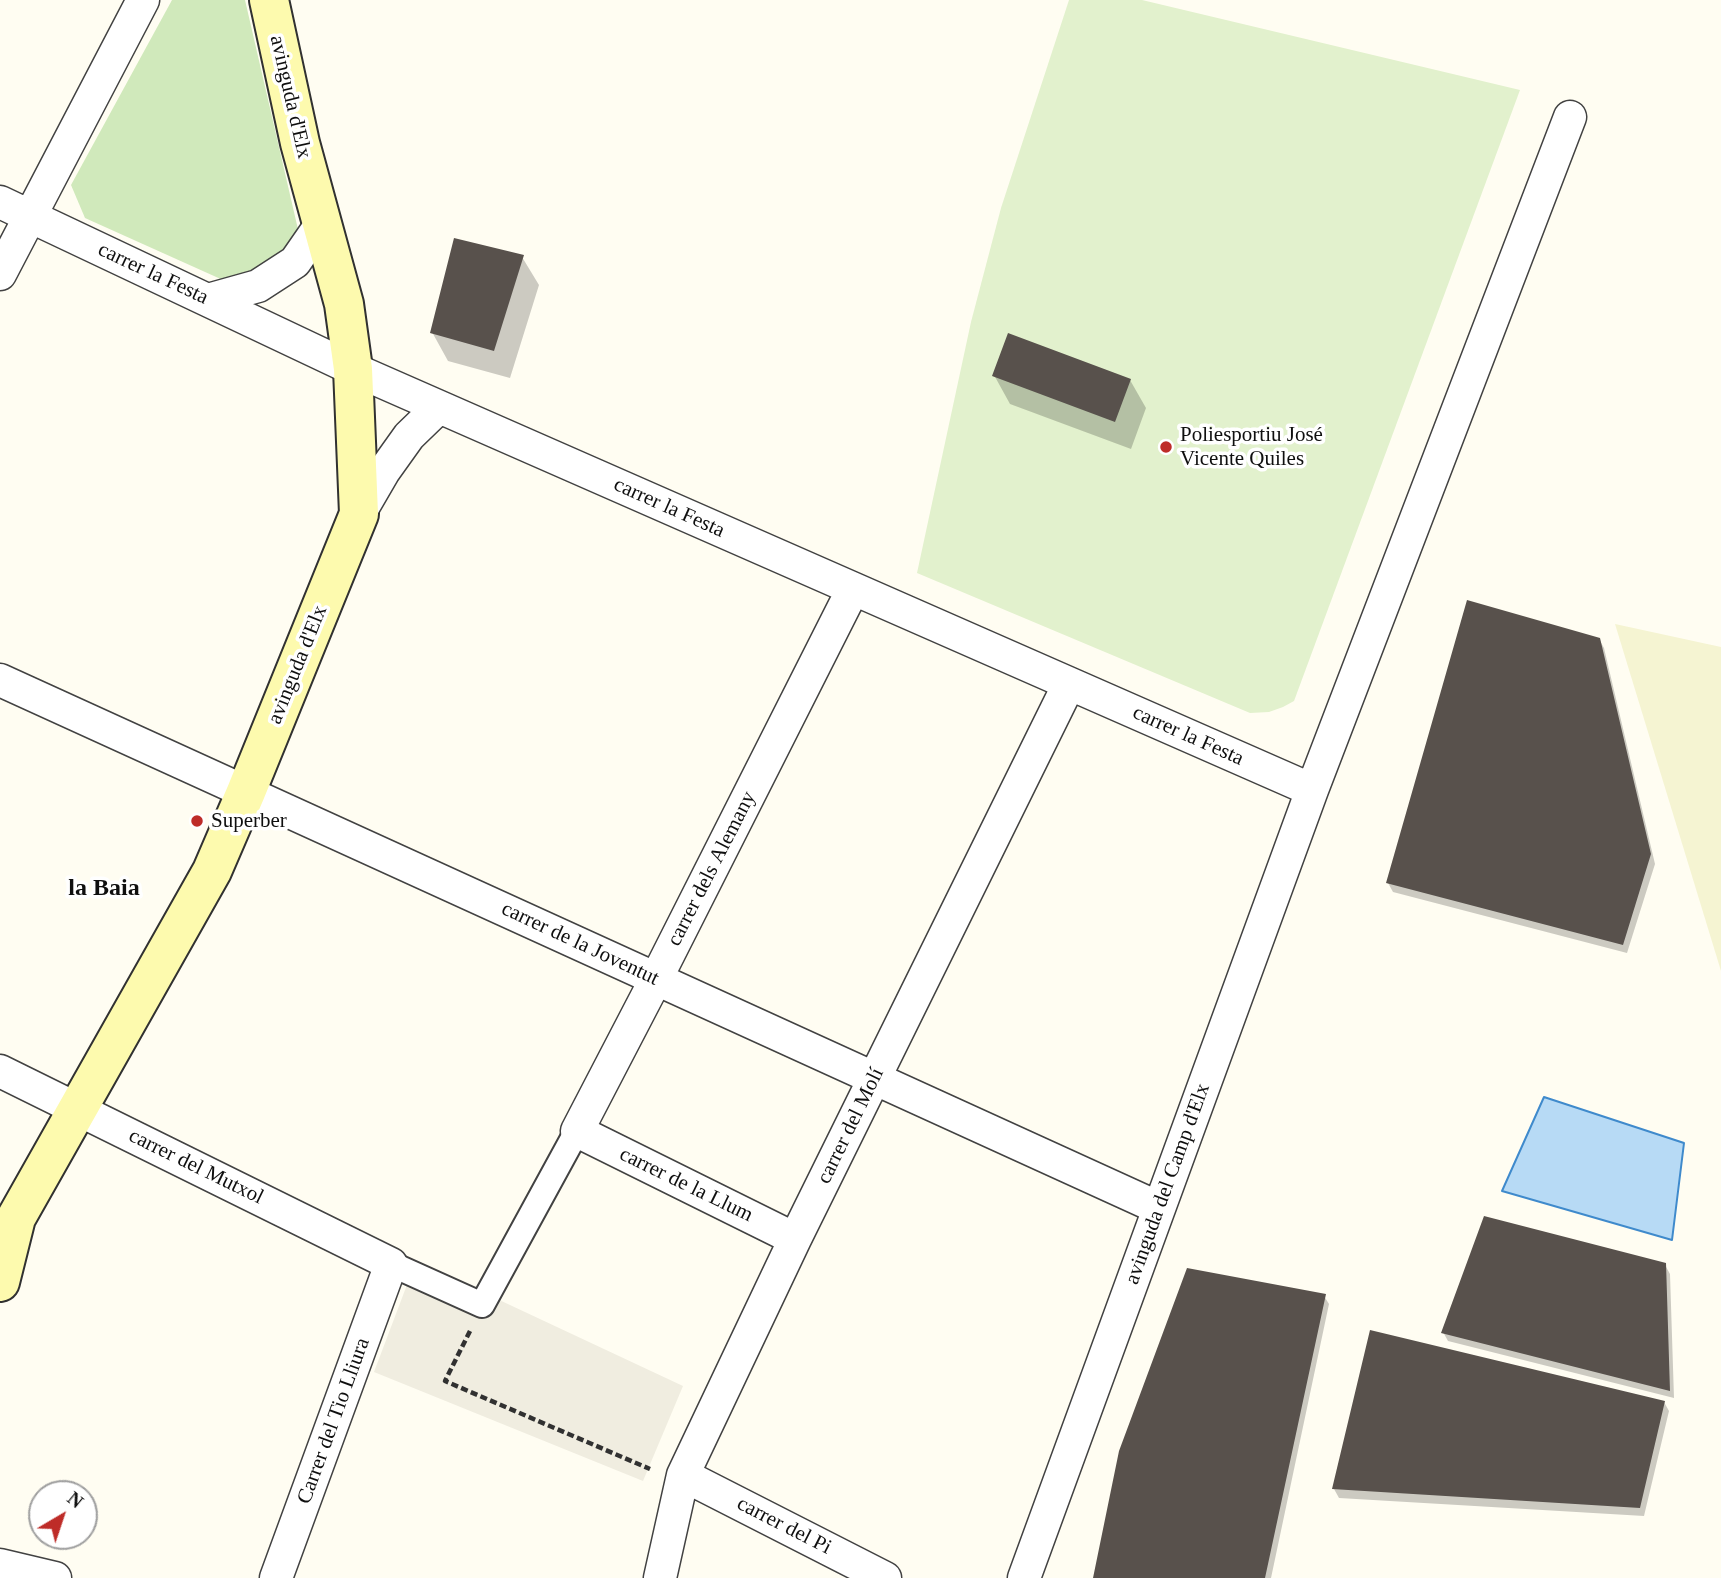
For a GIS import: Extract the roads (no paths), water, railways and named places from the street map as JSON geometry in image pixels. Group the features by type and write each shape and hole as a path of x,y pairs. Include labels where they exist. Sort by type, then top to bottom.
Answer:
{"main road":[{"name":"avinguda d'Elx","path":"0,1282 16,1218 212,871 359,514 353,369 344,304 300,143 269,0"}],"street":[{"path":"0,274 143,0"},
{"name":"avinguda del Camp d'Elx","path":"1024,1578 1311,790 1570,117"},
{"name":"carrer la Festa","path":"0,202 353,369 1311,790"},
{"path":"208,300 258,286 295,262 322,223"},
{"path":"359,514 384,471 409,436 439,407"},
{"name":"carrer dels Alemany","path":"391,1264 485,1300 656,979 853,589"},
{"name":"carrer de la Joventut","path":"0,680 1159,1208"},
{"name":"carrer del Molí","path":"660,1578 683,1475 795,1239 1069,684"},
{"name":"carrer del Mutxol","path":"0,1071 391,1264"},
{"name":"carrer de la Llum","path":"577,1131 795,1239"},
{"name":"Carrer del Tio Lliura","path":"276,1578 391,1264"},
{"name":"carrer del Pi","path":"683,1475 885,1578"},
{"path":"0,1565 55,1578"}],"water":[{"path":"1544,1097 1684,1143 1672,1240 1502,1191"}],"place":[{"name":"Poliesportiu José Vicente Quiles","path":"1166,447"},
{"name":"Superber","path":"197,821"}],"district":[{"name":"la Baia","path":"104,889"}]}
